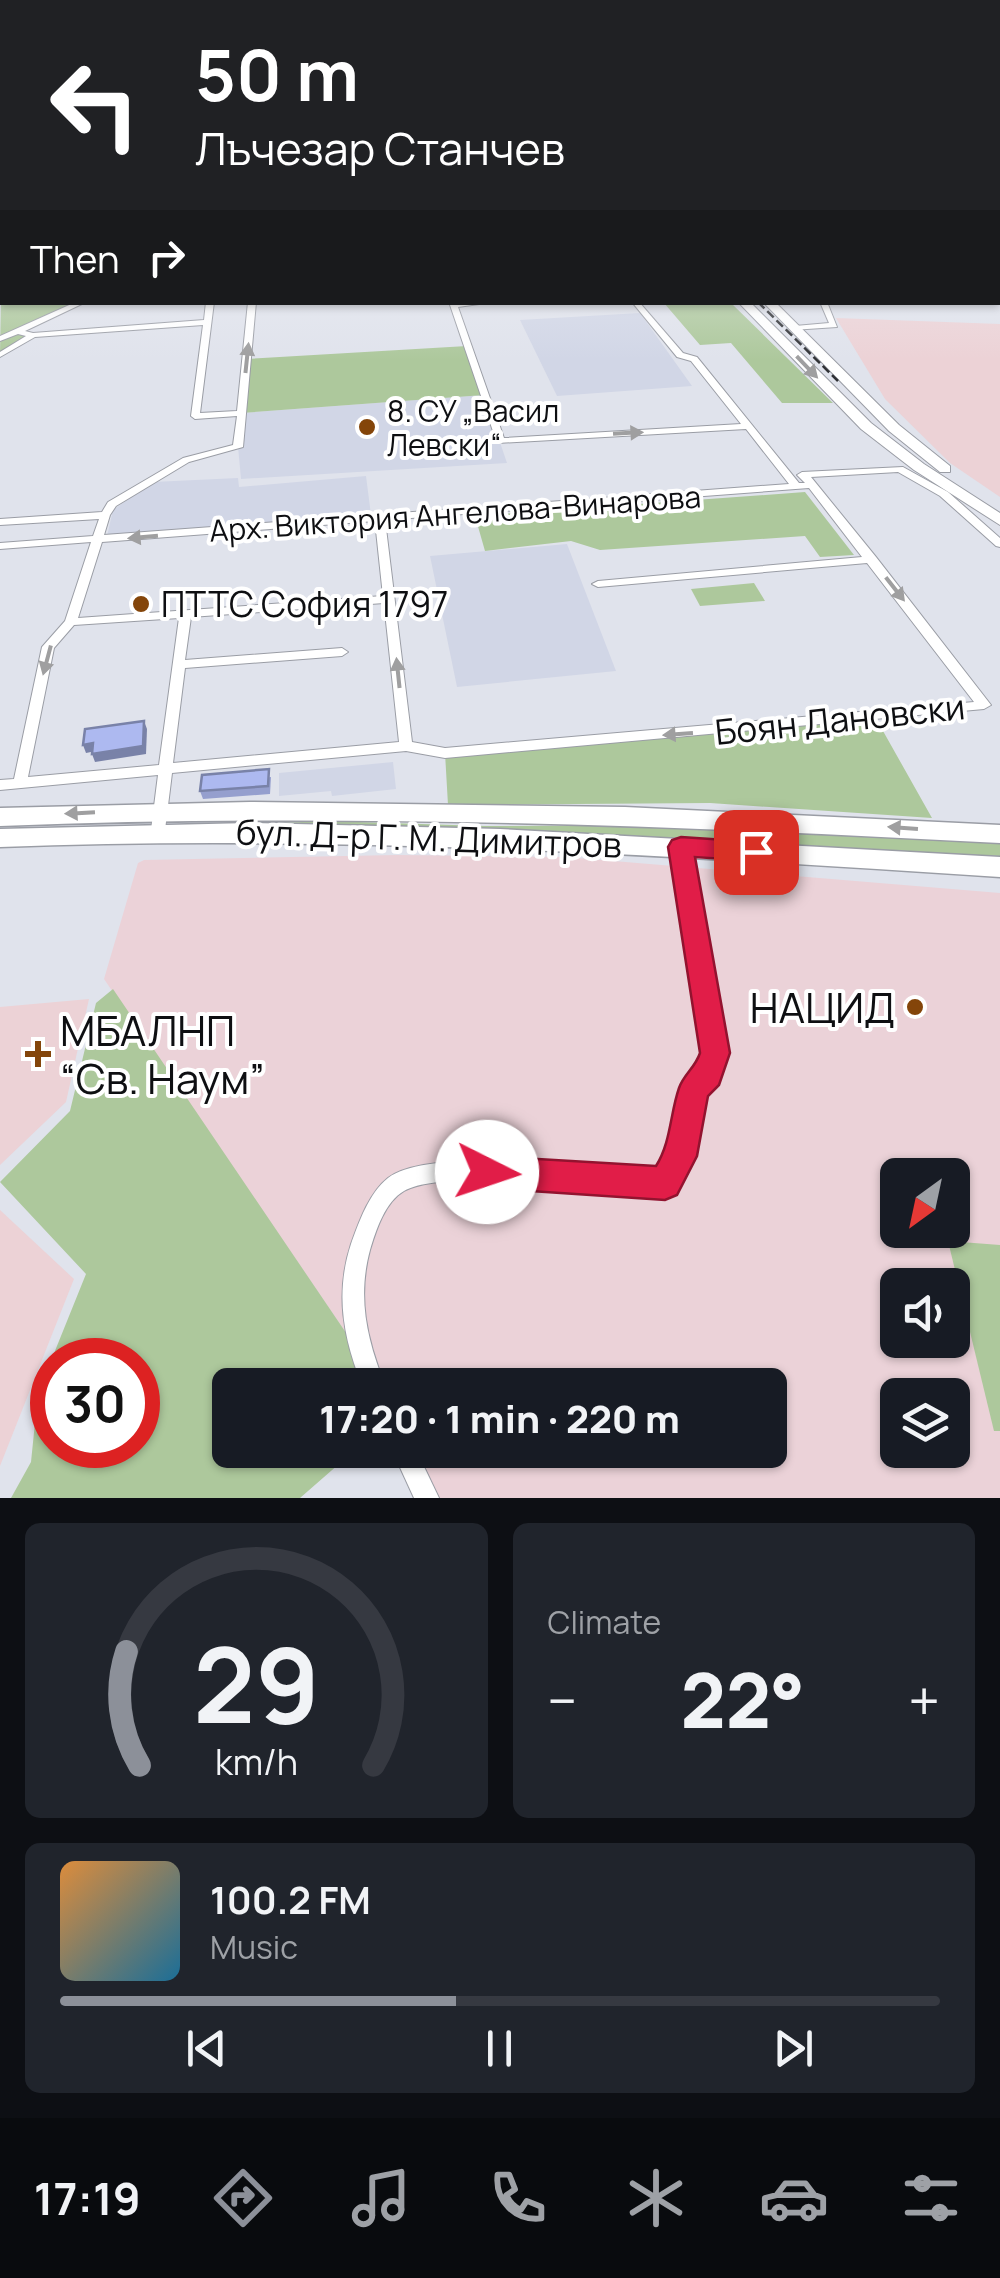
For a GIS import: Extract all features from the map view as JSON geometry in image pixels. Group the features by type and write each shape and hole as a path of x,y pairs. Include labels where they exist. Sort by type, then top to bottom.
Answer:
{"main road":[{"path":"746,305 872,430 919,467 1000,520"},
{"path":"771,305 894,428 1000,507"},
{"path":"872,430 894,428"},
{"name":"бул. Д-р Г. М. Димитров","path":"0,817 737,818 1000,834"},
{"name":"бул. Д-р Г. М. Димитров","path":"0,838 159,820 1000,867"}],"street":[{"path":"0,339 76,305"},
{"path":"210,305 195,416 241,412"},
{"path":"20,783 48,646 70,622 96,540 112,504 186,460 238,448 252,305"},
{"path":"453,305 500,440 750,426"},
{"path":"638,305 680,355 694,359 793,481"},
{"path":"795,328 834,325 824,305"},
{"path":"17,331 32,335 208,322"},
{"path":"0,355 32,335"},
{"name":"Арх. Виктория Ангелова-Винарова","path":"0,546 380,518 900,469 944,494 1000,544"},
{"name":"Боян Дановски","path":"0,785 406,746 445,753 984,704 808,480"},
{"path":"0,522 105,515"},
{"path":"380,518 406,746"},
{"path":"598,584 872,559"},
{"path":"70,622 390,599"},
{"path":"159,820 185,614"},
{"path":"177,665 342,652"},
{"path":"366,1368 357,1349 350,1299 370,1218 398,1182 448,1170 665,1183 680,1156 694,1089 708,1076 715,1053 681,847"},
{"path":"413,1468 427,1498"}],"shaded area":[{"path":"640,313 692,386 557,396 520,320"},
{"path":"836,318 1000,324 1000,497 950,463 885,399"},
{"name":"8. СУ „Васил Левски“","path":"484,395 507,463 241,479 241,413"},
{"path":"366,476 371,515 107,536 113,510 153,482 238,478 239,487"},
{"path":"567,544 616,671 457,687 430,556"},
{"path":"393,762 396,789 332,796 331,791 279,796 279,773"},
{"path":"397,855 565,857 1000,893 1000,1498 427,1498 413,1468 787,1468 787,1368 366,1368 357,1349 104,979 138,863"},
{"name":"MБАЛНП “Св. Наум”","path":"89,999 66,1102 0,1165 0,1007"},
{"path":"0,1210 74,1279 51,1338 30,1338 30,1390 0,1466"}],"green space":[{"path":"1,305 78,305 19,330 33,335 0,355"},
{"path":"666,305 733,305 833,403 782,403 731,343 700,345"},
{"path":"467,346 484,395 241,413 247,359"},
{"path":"805,492 854,555 820,557 805,536 600,550 571,541 485,551 475,516"},
{"path":"754,583 765,601 700,606 691,589"},
{"path":"874,715 932,818 710,803 448,805 445,753"},
{"path":"327,821 484,826 714,825 716,845 208,826"},
{"path":"725,826 1000,841 1000,856 727,846"},
{"path":"113,989 357,1349 366,1368 212,1368 212,1468 334,1468 300,1498 11,1498 30,1464 30,1468 160,1468 160,1338 60,1338 86,1274 0,1182 70,1111 96,1003"},
{"path":"970,1243 1000,1245 1000,1431 994,1431 970,1332 970,1268 955,1268 950,1248 970,1248"}],"building":[{"path":"144,721 143,746 92,754 93,743 83,745 85,729"},
{"path":"269,769 268,786 200,791 202,775"}],"railway":[{"path":"761,305 838,381"}],"place":[{"name":"8. СУ „Васил Левски“","path":"367,427"},
{"name":"ПТТС София 1797","path":"141,604"},
{"name":"НАЦИД","path":"915,1007"},
{"name":"MБАЛНП “Св. Наум”","path":"38,1054"}],"route":[{"path":"487,1172 665,1183 680,1156 694,1089 708,1076 715,1053 681,847 756,852"}]}
